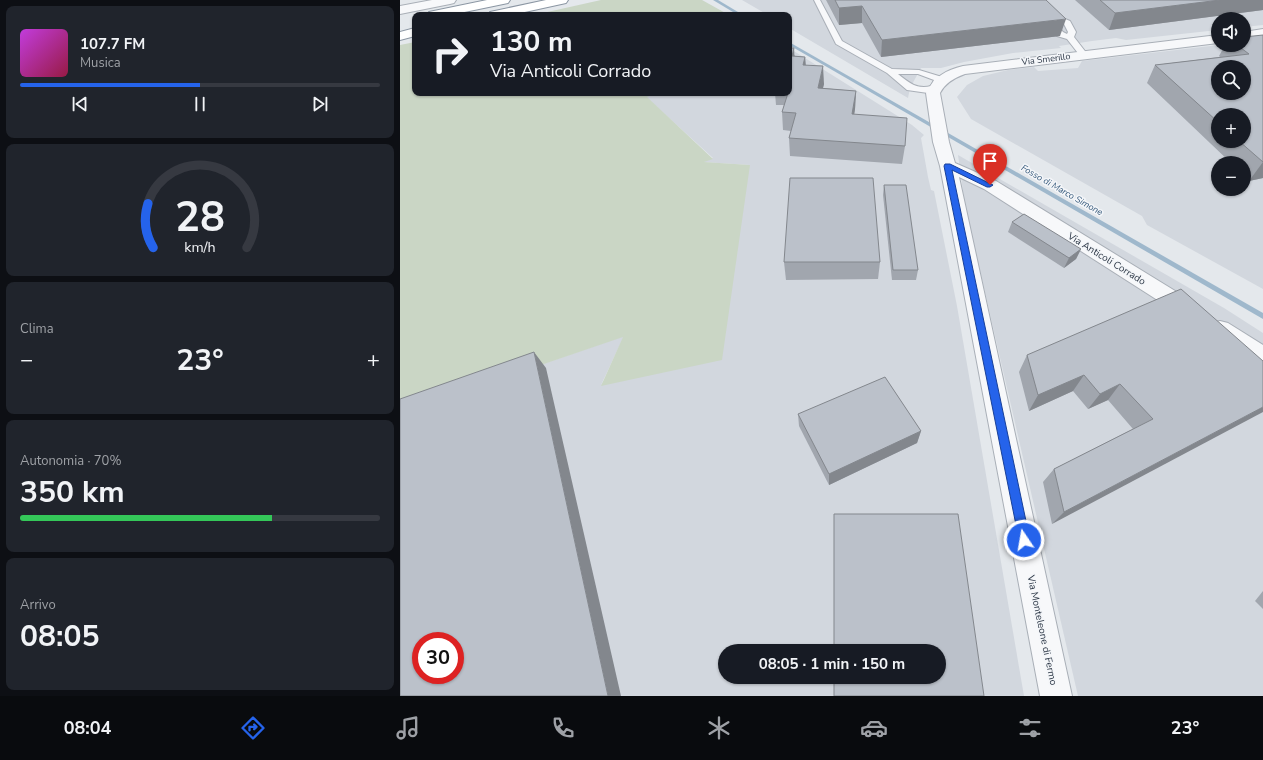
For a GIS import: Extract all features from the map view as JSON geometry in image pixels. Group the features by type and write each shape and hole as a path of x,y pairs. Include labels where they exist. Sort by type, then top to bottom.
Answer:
{"highway":[{"path":"447,12 504,0"},
{"path":"508,12 562,0"},
{"path":"400,22 412,20"},
{"path":"400,36 412,33"}],"street":[{"path":"400,10 450,0"},
{"path":"1251,35 1263,33"},
{"name":"Via Smerillo","path":"934,93 946,76 963,70 1211,40"},
{"name":"Via Monteleone di Fermo","path":"934,93 941,142 948,166 1056,696"},
{"name":"Via Anticoli Corrado","path":"948,166 990,185 1263,356"}],"lane":[{"path":"818,0 839,42 890,71 910,88 928,90 934,93 939,79 919,72 890,71"},
{"path":"1070,37 1072,32 1067,23 1045,15 1060,34 1070,37 1084,55"}],"shaded area":[{"path":"742,0 1263,0 1263,25 1251,26 1251,12 1211,12 1211,31 1126,40 1116,38 1092,41 1059,46 1061,48 1013,53 941,68 921,68 910,88 908,98 792,30 792,12 763,12"},
{"path":"1263,40 1263,289 1147,225 1142,216 971,119 957,97 967,85 983,76 1008,70 1034,67 1038,71 1078,68 1082,61 1211,46 1211,52 1251,52 1251,43"},
{"path":"792,50 912,125 924,135 921,138 931,190 934,191 957,306 1024,696 400,696 400,413 624,336 601,385 750,165 703,162 713,158 646,97 792,96"},
{"path":"958,155 1224,308 1263,333 1263,696 1078,696 965,206"}],"green space":[{"path":"601,0 702,0 724,12 547,12"},
{"path":"412,43 412,96 650,96 647,97 713,159 704,162 750,165 722,360 601,386 623,337 400,413 400,45"}],"building":[{"path":"835,0 1046,0 1066,19 882,40 862,6 839,8"},
{"path":"1100,0 1220,0 1115,13"},
{"path":"1263,35 1263,162 1247,148 1251,148 1251,108 1211,108 1211,116 1155,65 1249,54 1246,52 1251,52 1251,36"},
{"path":"792,56 805,57 803,65 823,66 818,88 856,91 852,114 907,118 905,146 789,138 796,113 782,112 787,96 792,96"},
{"path":"790,178 873,178 880,262 784,262"},
{"path":"884,185 906,185 918,270 893,270"},
{"path":"1024,214 1081,249 1069,258 1012,222"},
{"path":"1181,289 1263,361 1263,407 1064,512 1054,469 1153,419 1120,384 1100,394 1084,375 1038,395 1027,355"},
{"path":"534,352 608,696 400,696 400,399"},
{"path":"885,377 921,431 829,474 798,414"},
{"path":"834,514 958,514 984,696 834,696 834,684 946,684 946,644 834,644"}],"waterway":[{"name":"Fosso di Marco Simone","path":"715,0 736,12"},
{"name":"Fosso di Marco Simone","path":"792,45 1263,316"}],"route":[{"path":"990,185 948,166 1024,540"}]}
